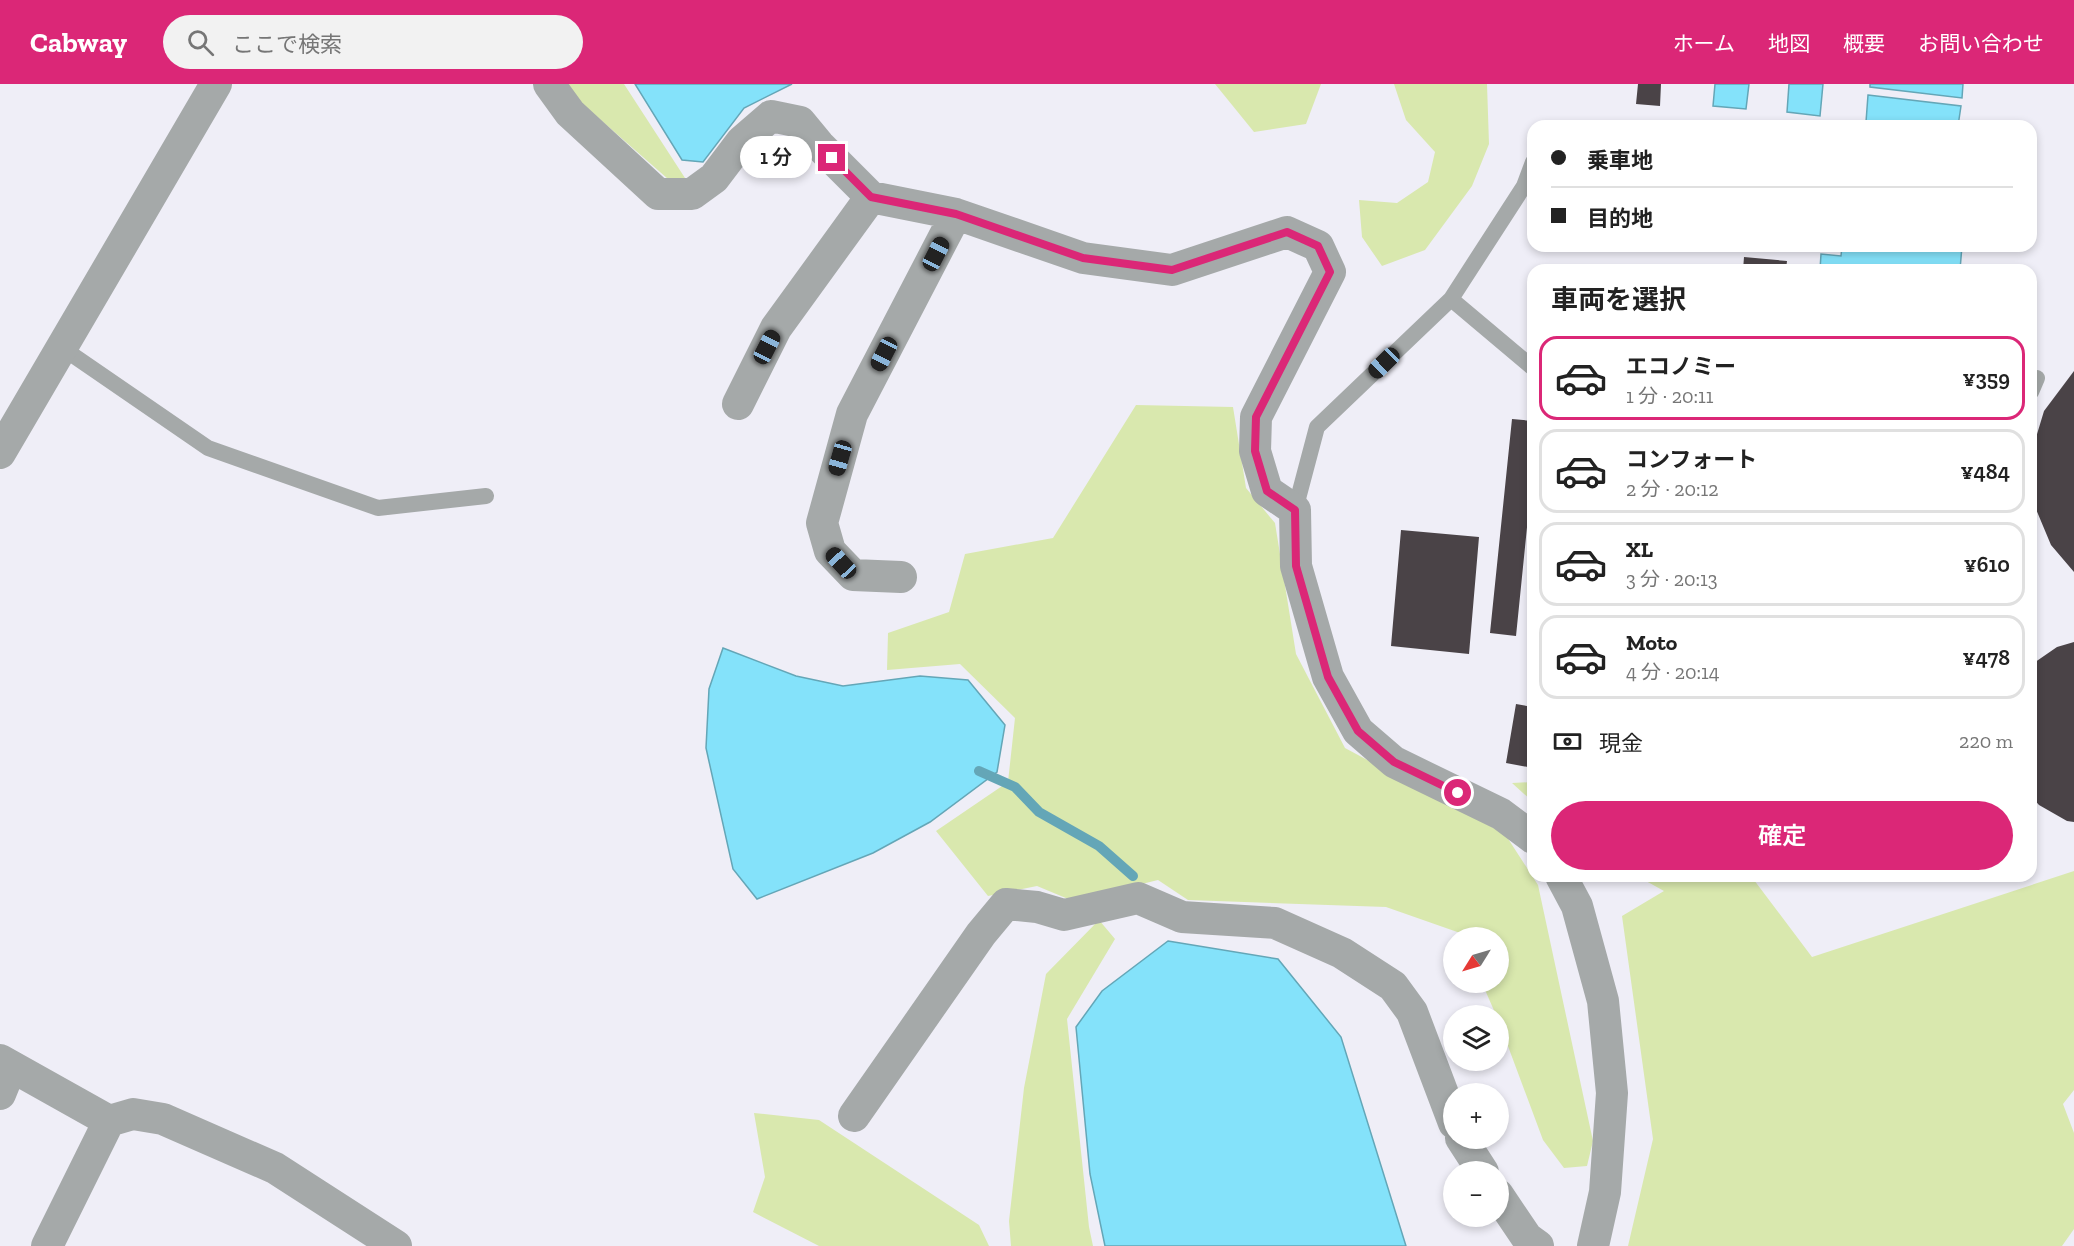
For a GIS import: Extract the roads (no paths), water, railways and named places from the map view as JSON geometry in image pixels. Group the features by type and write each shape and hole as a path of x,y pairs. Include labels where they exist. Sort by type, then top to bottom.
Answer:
{"street":[{"path":"0,453 216,84"},
{"path":"549,84 570,113 658,194 692,194 700,189 714,178 742,141 771,116 800,122 819,145 871,197 956,214 1083,258 1172,270 1287,232 1318,246 1330,272 1256,417 1255,451 1267,491 1295,510 1296,566 1328,677 1358,731 1394,762 1501,814 1527,834"},
{"path":"738,404 776,328 871,197"},
{"path":"901,577 853,575 830,551 822,523 852,414 956,214"},
{"path":"1564,882 1577,906 1603,1001 1612,1093 1605,1192 1593,1246"},
{"path":"854,1116 981,934 1006,904 1037,906 1064,915 1138,898 1182,917 1275,923 1342,953 1393,986 1412,1012 1443,1094"},
{"path":"4,1074 109,1121 133,1114 163,1119 274,1168 396,1246"},
{"path":"47,1246 109,1121"},
{"path":"1509,1211 1527,1238 1538,1246"}],"lane":[{"path":"1295,510 1317,427 1450,298 1527,178"},
{"path":"1450,298 1527,363"},
{"path":"61,347 208,448 378,508 486,496"}],"water":[{"path":"635,84 792,84 744,108 703,162 682,160"},
{"path":"1715,84 1749,84 1746,109 1713,106"},
{"path":"1789,84 1823,84 1820,116 1787,112"},
{"path":"1870,84 1963,84 1962,98 1870,87"},
{"path":"1868,95 1961,106 1959,120 1866,120"},
{"path":"1841,252 1962,252 1960,264 1820,264 1821,254 1841,256"},
{"path":"723,648 796,676 843,686 920,676 968,680 1005,725 997,772 930,822 873,853 757,899 733,869 706,748 709,689"},
{"path":"1168,941 1278,959 1341,1037 1406,1246 1105,1246 1090,1174 1076,1027 1102,991"}],"waterway":[{"path":"979,771 1015,787 1039,812 1099,846 1133,876"}]}
